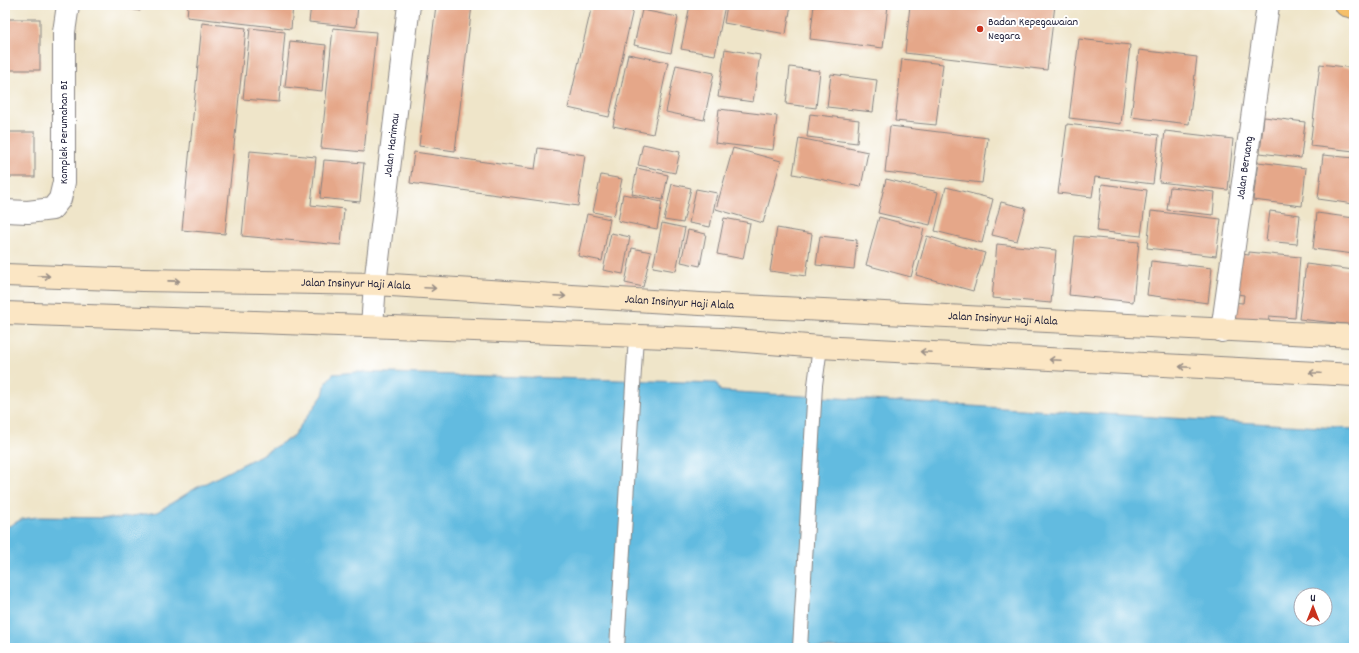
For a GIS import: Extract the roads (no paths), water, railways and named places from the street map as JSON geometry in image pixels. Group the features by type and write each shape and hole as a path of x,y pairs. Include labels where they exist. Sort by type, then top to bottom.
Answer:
{"highway":[{"path":"1346,5 1354,7"}],"main road":[{"name":"Jalan Insinyur Haji Alala","path":"5,275 142,280 375,284 700,304 1222,331 1354,336"},
{"path":"5,314 721,339 820,346 1354,375"}],"street":[{"name":"Komplek Perumahan BI","path":"5,211 52,209 61,194 64,182 64,32 68,5"},
{"name":"Jalan Harimau","path":"372,326 375,284 409,5"},
{"name":"Jalan Beruang","path":"1222,331 1268,5"}],"lane":[{"path":"618,648 636,336"},
{"path":"800,648 815,385 820,346"}],"water":[{"path":"357,372 717,383 720,391 1354,429 1354,648 5,648 5,528 22,519 37,517 120,518 157,512 196,488 259,456 292,437 323,395 326,382 333,374"}],"place":[{"name":"Badan Kepegawaian Negara","path":"980,29"}]}
